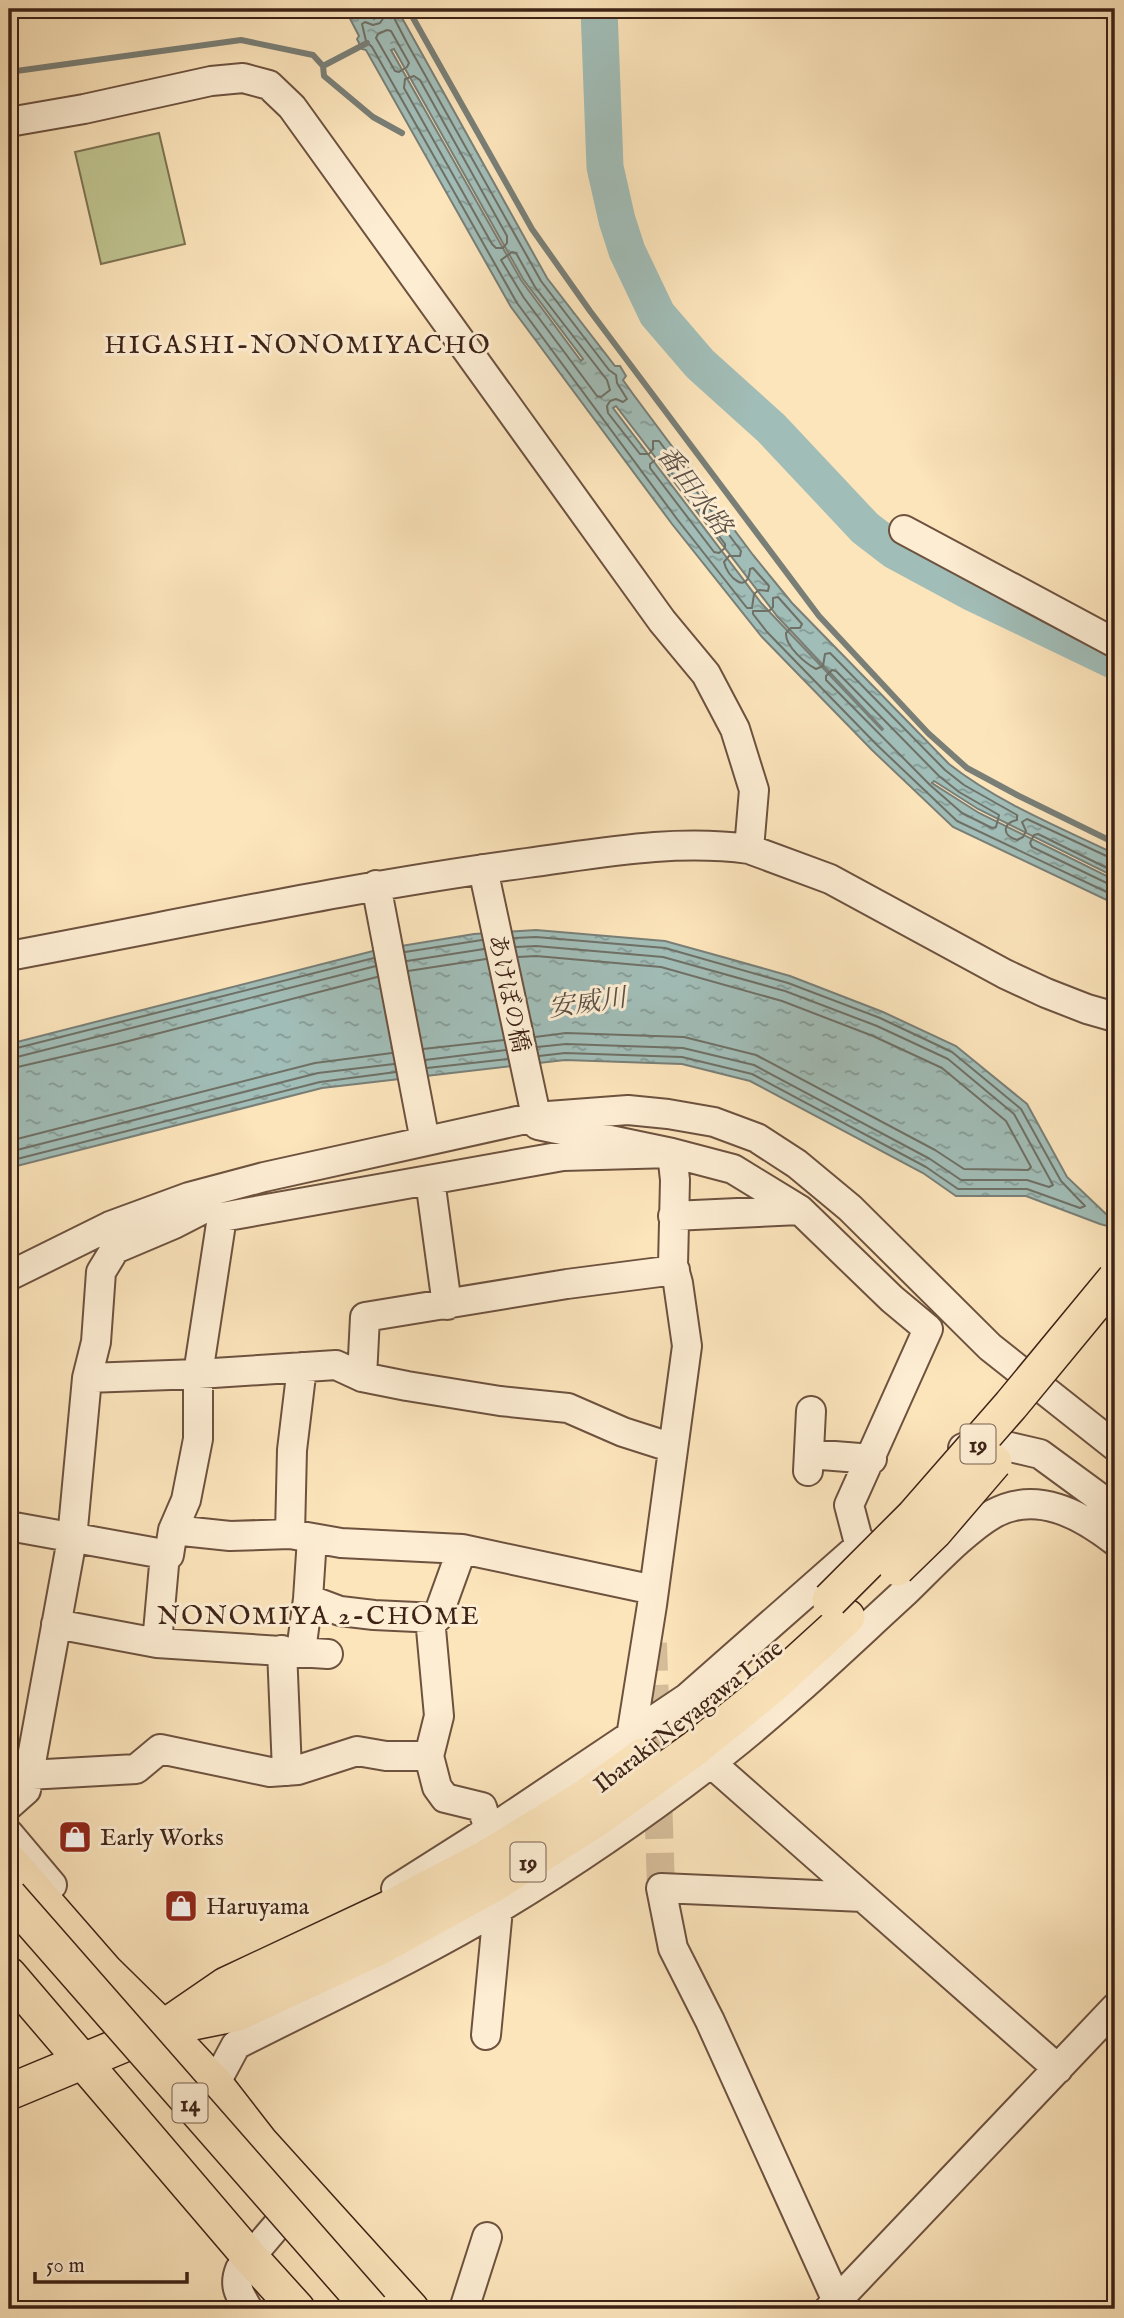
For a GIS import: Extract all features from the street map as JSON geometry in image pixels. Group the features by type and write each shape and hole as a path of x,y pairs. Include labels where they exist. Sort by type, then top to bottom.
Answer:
{"main road":[{"name":"Ibaraki Neyagawa Line","path":"9,2092 163,2028 238,2013 380,1947 494,1884 595,1820 694,1749 767,1690 1012,1405 1115,1279"},
{"name":"Ibaraki Neyagawa Line","path":"163,2028 226,1984 388,1909 474,1865 584,1798 679,1730 934,1532 1115,1317"},
{"path":"9,1861 105,1971 215,2084 260,2142 411,2309"},
{"name":"14","path":"9,1896 370,2309"},
{"name":"14","path":"9,1931 341,2309"},
{"path":"11,1981 297,2309"}],"street":[{"path":"9,122 83,109 211,80 243,78 269,85 292,107 662,621 706,674 735,729 754,790 749,849"},
{"path":"904,530 1115,643"},
{"path":"9,956 296,903 376,885 484,874 653,846 720,845 749,849 830,879 1005,974 1046,993 1115,1017"},
{"name":"あけぼの橋","path":"484,874 536,1118"},
{"path":"376,885 425,1141"},
{"path":"9,1276 110,1226 189,1197 264,1177 536,1118 628,1110 668,1114 714,1122 757,1138 797,1164 850,1208 990,1347 1115,1446"},
{"path":"427,1180 536,1118 733,1169 800,1210 928,1329 872,1459 849,1505 860,1546"},
{"path":"157,1643 169,1542 186,1500 198,1439 198,1374 222,1217 563,1156 673,1153"},
{"path":"631,1737 687,1346 675,1270 673,1153"},
{"path":"9,1805 26,1790 72,1539 88,1378 96,1342 101,1272 114,1248 174,1224 264,1177"},
{"path":"427,1180 447,1305"},
{"path":"673,1216 800,1210"},
{"path":"362,1377 365,1317 567,1284 675,1270"},
{"path":"88,1378 336,1365 362,1377 500,1401 568,1408 624,1432 673,1447"},
{"path":"287,1770 304,1652 308,1599 292,1450 302,1367"},
{"path":"811,1411 808,1463 872,1459"},
{"path":"973,1444 986,1452 995,1486 993,1514"},
{"path":"226,1984 243,1961 378,1900 489,1830 687,1698 860,1546 951,1454 973,1444 1010,1447 1040,1454 1115,1509"},
{"path":"215,2084 236,2046 498,1909 670,1796 775,1713 955,1545 993,1514 1021,1503 1054,1506 1094,1525 1115,1541"},
{"path":"9,1526 72,1539 169,1542 230,1536 301,1536 341,1543 462,1549 654,1590"},
{"path":"308,1599 340,1611 437,1618 462,1549"},
{"path":"430,1618 439,1716 429,1756 437,1787 444,1798 482,1807 489,1830"},
{"path":"56,1624 157,1643 200,1648 304,1652"},
{"path":"28,1775 136,1769 160,1749 270,1772 299,1770 357,1751 386,1756 429,1756"},
{"path":"711,1763 1058,2069"},
{"path":"9,1833 127,1972 163,2028"},
{"path":"863,1897 661,1888 673,1948 704,2009 833,2305 1115,2008"},
{"path":"486,2035 498,1909"},
{"path":"248,2309 238,2291 236,2280 249,2256 297,2202 297,2182"},
{"path":"464,2309 486,2236"}],"green space":[{"path":"159,133 185,244 101,264 75,152"}],"water":[{"name":"番田水路","path":"345,9 368,9 374,19 377,17 373,9 397,9 547,278 615,366 620,366 626,376 623,380 633,394 792,603 949,764 988,791 1115,854 1115,877 978,809 934,781 932,783 979,813 1115,880 1115,904 953,827 872,750 762,637 672,524 511,307 366,50 362,49 357,39 359,36","holes":["394,49 523,279 583,359 581,361 521,280 391,50","616,406 777,616 882,730 762,604 613,408"]},
{"name":"安威川","path":"536,930 665,941 790,976 883,1012 956,1046 1027,1104 1067,1177 1106,1214 1115,1216 1115,1228 1026,1196 956,1196 923,1173 750,1081 682,1064 565,1060 322,1088 9,1168 9,1044 377,950 474,934"}],"waterway":[{"name":"番田水路","path":"408,9 532,229 590,311 819,616 928,733 967,768 1115,843"},
{"path":"599,9 605,167 627,251 657,314 700,364 771,428 865,528 895,551 971,592 1115,661"},
{"path":"9,72 241,40 313,55 323,66 367,43"},
{"path":"323,66 324,76 373,117 402,133"},
{"path":"616,252 627,251"}],"tunnel":[{"path":"653,1643 661,1888"}],"railway":[{"path":"1098,9 1115,26"}],"place":[{"name":"Early Works","path":"75,1837"},
{"name":"Haruyama","path":"181,1906"}],"district":[{"name":"HIGASHI-NONOMIYACHO","path":"298,344"},
{"name":"NONOMIYA 2-CHOME","path":"319,1615"}]}
